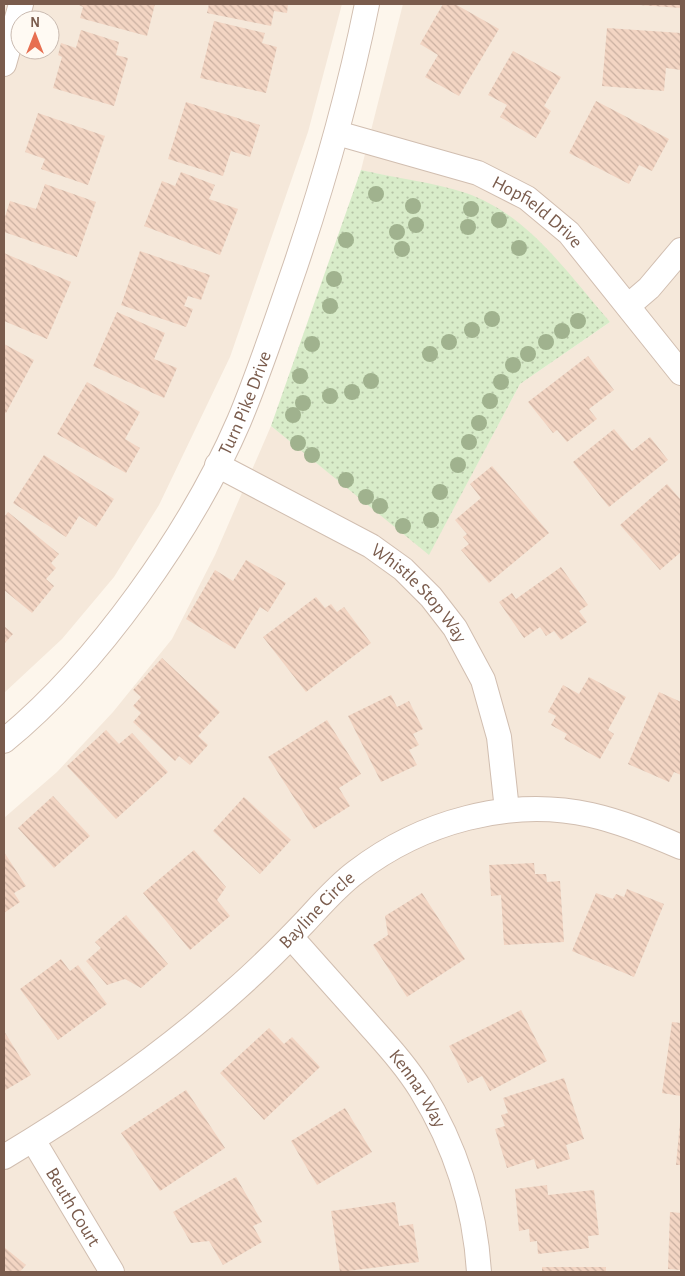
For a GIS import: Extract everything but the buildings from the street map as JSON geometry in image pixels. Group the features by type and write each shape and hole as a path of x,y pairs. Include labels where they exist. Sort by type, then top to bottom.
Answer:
{"street":[{"path":"4,64 21,4"},
{"name":"Turn Pike Drive","path":"4,741 61,686 105,636 146,582 183,527 238,424 263,361 319,197 337,133 367,4"},
{"name":"Hopfield Drive","path":"337,133 450,164 503,184 534,204 569,234 681,373"},
{"path":"628,306 649,288 681,250"},
{"name":"Whistle Stop Way","path":"217,465 371,546 403,570 431,597 455,628 483,680 499,737 506,810"},
{"name":"Bayline Circle","path":"4,1157 33,1140 148,1063 235,990 354,873 387,850 422,832 460,819 506,810 549,810 589,814 627,824 681,847"},
{"name":"Kennar Way","path":"291,937 398,1057 421,1090 450,1143 468,1199 477,1239 479,1272"},
{"name":"Beuth Court","path":"33,1140 112,1272"}],"shaded area":[{"path":"4,4 342,4 308,132 230,357 159,505 114,577 62,639 4,693"},
{"path":"403,4 681,4 681,1272 4,1272 4,818 57,772 113,712 172,639 215,555 271,426 429,554 520,384 610,322 496,208 465,193 361,170"}],"green space":[{"path":"361,170 453,189 489,203 528,231 546,248 610,322 520,384 429,555 271,426"}]}
